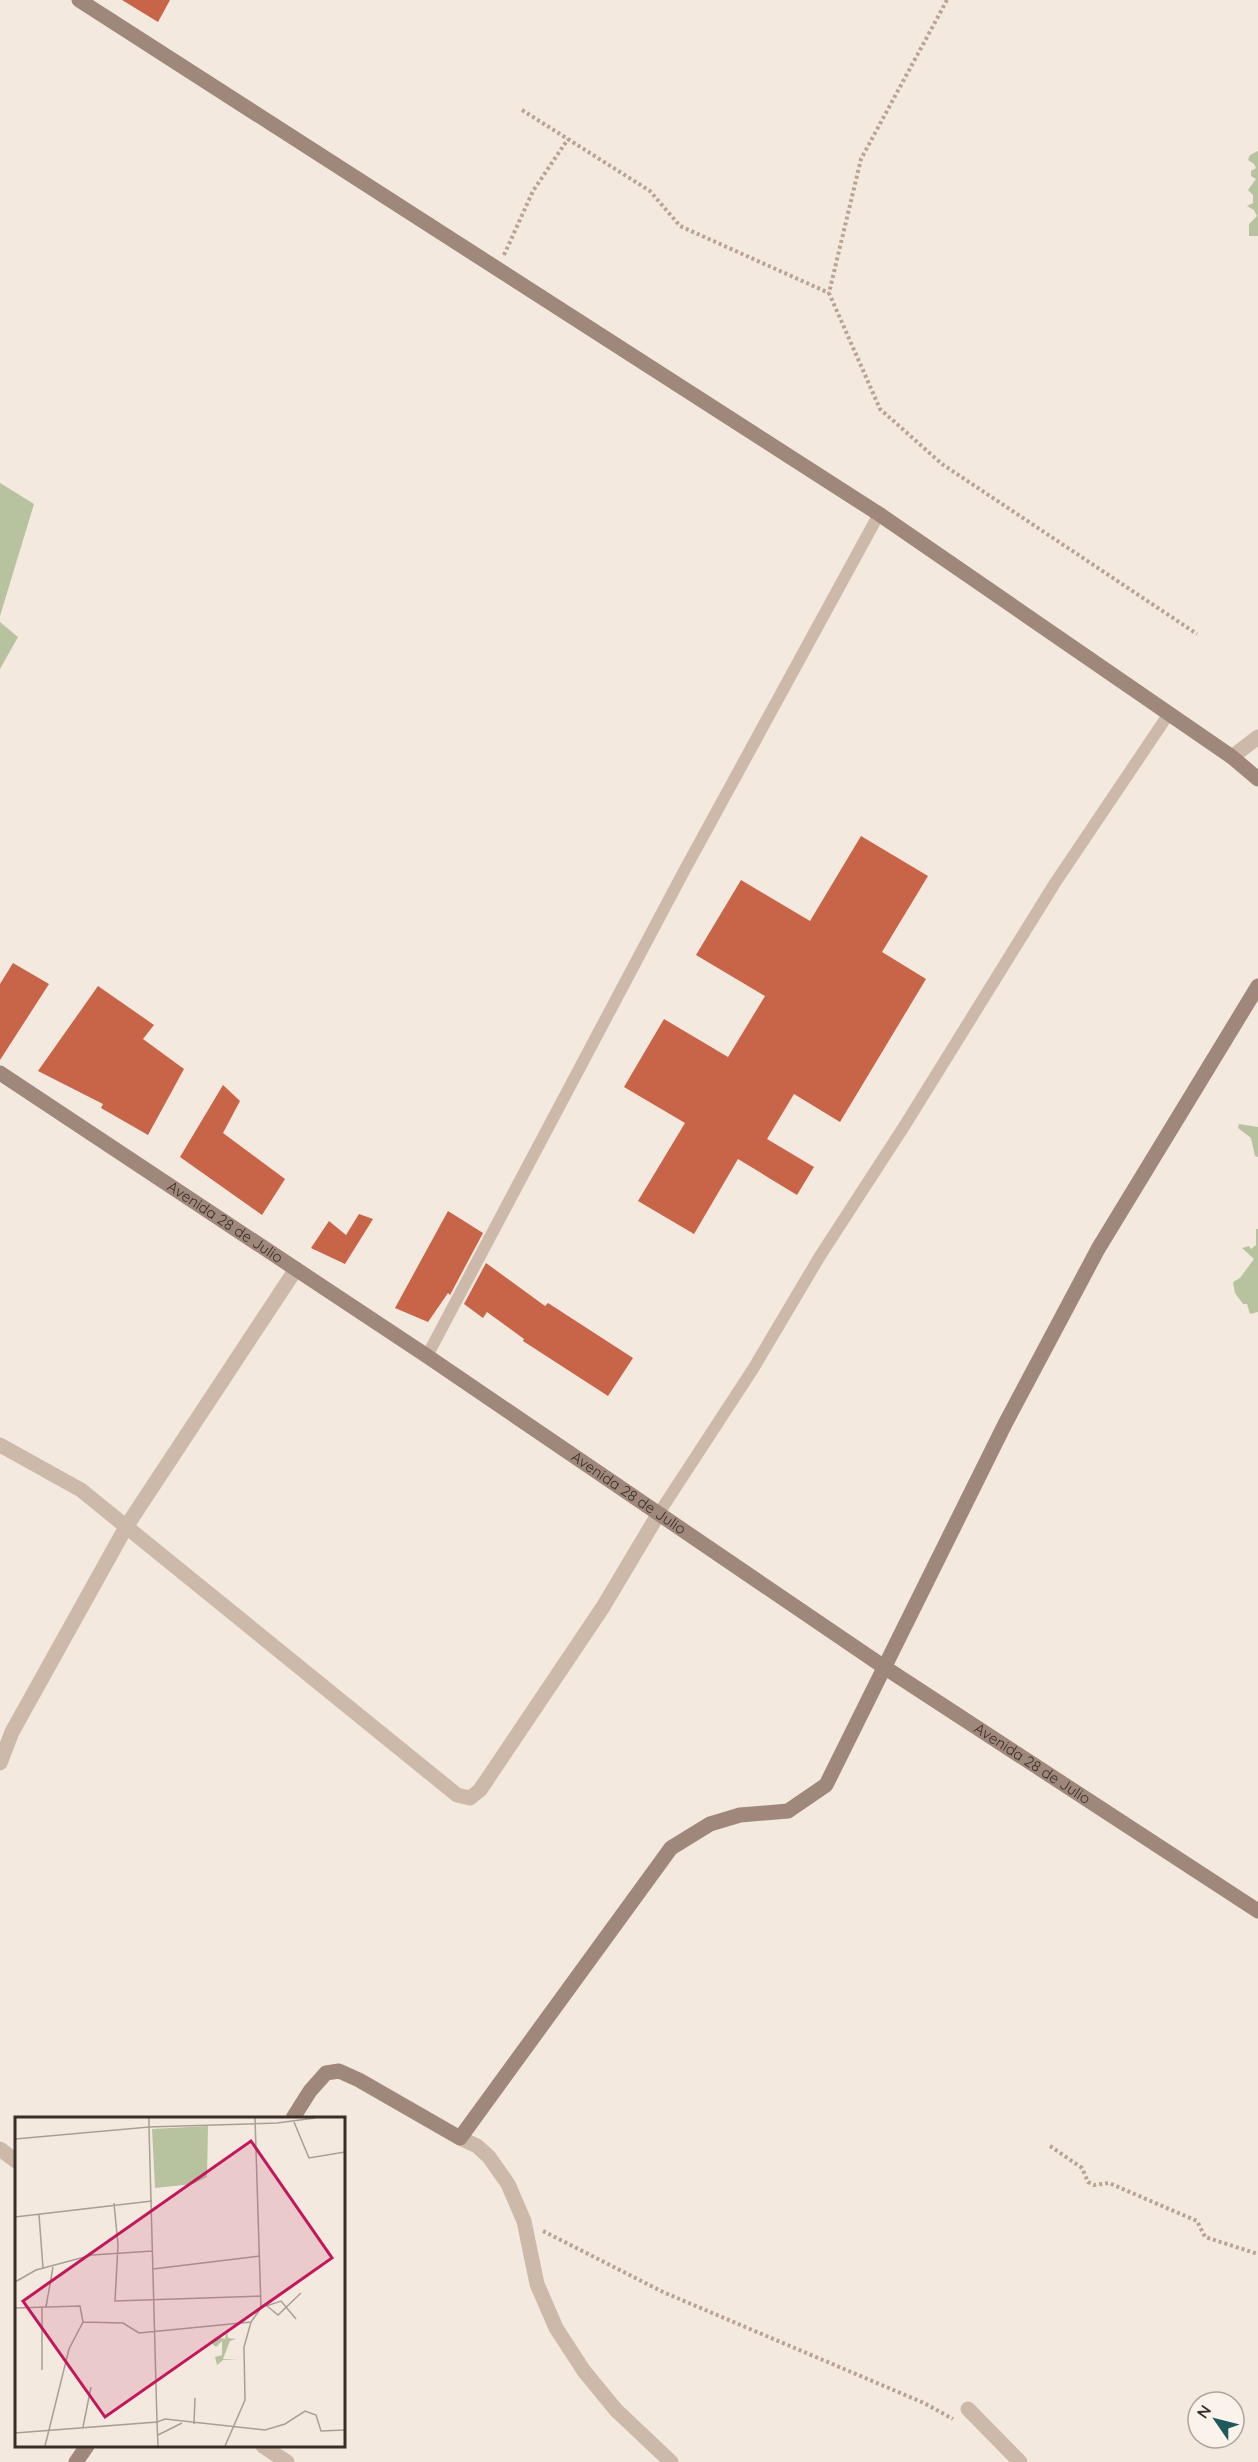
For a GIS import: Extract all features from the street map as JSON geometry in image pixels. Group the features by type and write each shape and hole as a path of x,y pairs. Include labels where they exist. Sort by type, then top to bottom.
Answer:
{"street":[{"path":"79,0 879,514 1232,758 1258,780"},
{"path":"1232,758 1258,737"},
{"path":"460,2138 671,1848 710,1824 740,1815 788,1811 826,1785 1005,1424 1098,1249 1258,986"},
{"name":"Avenida 28 de Julio","path":"0,1073 427,1356 884,1667 1258,1911"},
{"path":"0,1763 12,1732 126,1527 296,1269"},
{"path":"0,1445 81,1490 457,1795 470,1798 480,1791 597,1617 659,1514"},
{"path":"294,2117 310,2091 326,2073 339,2071 477,2146 489,2157 508,2184 524,2222 537,2284 556,2328 584,2372 616,2410 671,2462"},
{"path":"0,2149 15,2160"},
{"path":"969,2409 1020,2462"},
{"path":"76,2462 86,2447"},
{"path":"266,2447 287,2462"}],"lane":[{"path":"427,1356 682,873 846,580 879,514"},
{"path":"659,1514 753,1369 820,1256 1055,884 1168,715"}],"path":[{"path":"947,0 861,159 829,293 880,409 942,464 1197,634"},
{"path":"522,110 650,191 680,226 829,293"},
{"path":"498,269 534,191 568,139"},
{"path":"1050,2146 1082,2168 1088,2182 1094,2185 1109,2183 1197,2221 1205,2237 1258,2254"},
{"path":"524,2222 663,2292 924,2403 955,2420"}],"green space":[{"path":"1258,151 1258,236 1249,236 1249,224 1257,216 1254,210 1247,206 1253,203 1253,195 1248,190 1256,179 1251,176 1251,171 1256,168 1248,160 1250,155"},
{"path":"0,483 34,504 0,616"},
{"path":"0,622 18,637 0,669"},
{"path":"1239,1124 1258,1127 1258,1157 1255,1156 1251,1138 1238,1128"},
{"path":"1256,1229 1258,1229 1258,1312 1250,1314 1247,1304 1243,1304 1235,1293 1233,1282 1240,1278 1254,1259 1242,1248 1249,1246 1251,1249 1256,1245"}],"building":[{"path":"122,0 170,0 158,22"},
{"path":"861,836 928,876 882,952 926,979 840,1122 794,1094 767,1139 814,1167 797,1195 738,1159 694,1234 638,1201 685,1123 624,1087 664,1019 728,1057 765,996 696,955 741,880 810,921"},
{"path":"13,963 49,984 0,1060 0,984"},
{"path":"98,986 154,1025 143,1039 184,1069 148,1135 101,1108 103,1104 38,1071"},
{"path":"223,1085 240,1101 223,1133 285,1179 262,1215 180,1157"},
{"path":"448,1211 483,1233 450,1295 448,1293 428,1322 395,1308"},
{"path":"359,1214 373,1219 345,1264 311,1248 329,1221 346,1235"},
{"path":"486,1263 545,1306 548,1303 633,1358 608,1396 523,1341 524,1339 487,1312 483,1318 464,1304"}]}
